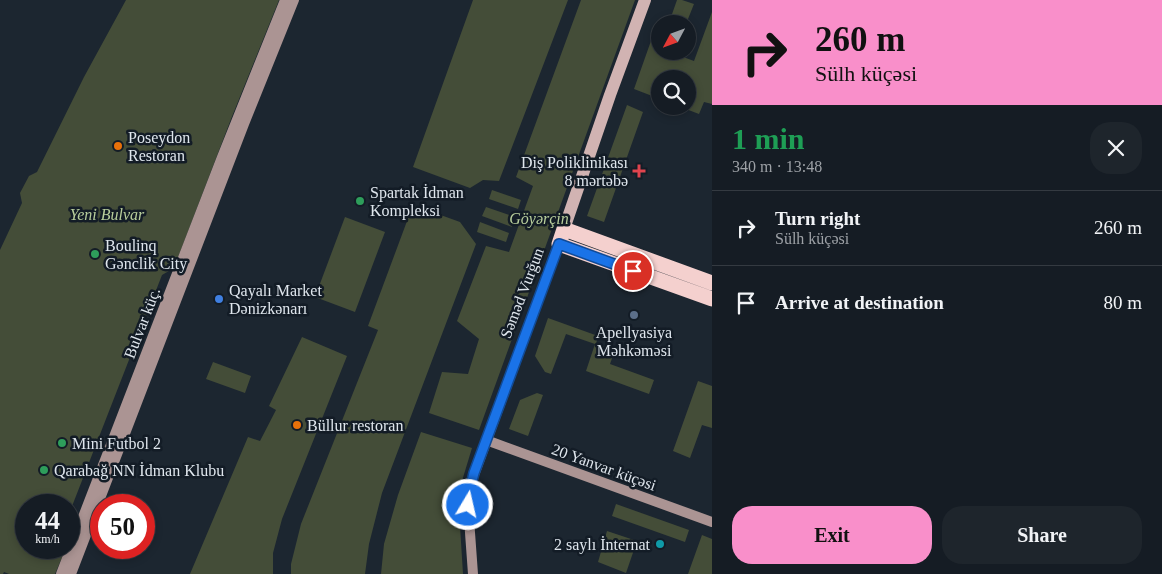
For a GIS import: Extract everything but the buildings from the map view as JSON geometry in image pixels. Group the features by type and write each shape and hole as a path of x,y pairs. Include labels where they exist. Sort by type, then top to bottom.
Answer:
{"highway":[{"name":"Səməd Vurğun","path":"559,244 564,228"},
{"path":"564,228 712,284"},
{"path":"559,244 712,299"}],"main road":[{"name":"Səməd Vurğun","path":"564,228 646,0"}],"street":[{"name":"Bulvar küç.","path":"80,539 285,0"},
{"name":"Bulvar küç.","path":"158,336 294,0"},
{"name":"Səməd Vurğun","path":"473,574 469,493 486,440 559,244"},
{"name":"20 Yanvar küçəsi","path":"486,440 712,522"},
{"name":"Bulvar küç.","path":"61,574 70,559"},
{"name":"Bulvar küç.","path":"71,574 74,559"}],"green space":[{"name":"Yeni Bulvar","path":"126,0 279,0 174,268 162,275 77,494 15,494 15,559 61,559 55,574 9,574 4,572 0,574 0,250 22,203 20,193 29,176 37,172 84,77"},
{"path":"473,0 568,0 499,181 483,180 470,188 413,167"},
{"name":"Göyərçin","path":"581,0 635,0 479,430 429,413 442,372 468,374 479,339 457,321 486,246 509,252 533,186 516,177"},
{"path":"677,0 694,4 690,15 672,15"},
{"path":"712,12 712,104 704,102 699,114 696,113 696,70 651,70 651,96 634,89 651,41 651,60 696,60"},
{"path":"627,105 643,112 604,222 587,216"},
{"path":"492,190 521,200 518,209 489,199"},
{"path":"413,205 460,222 476,244 382,493 369,544 365,574 291,574 291,564 301,524 378,330 368,326"},
{"path":"486,207 515,217 512,227 482,216"},
{"path":"345,217 385,232 355,312 315,297"},
{"path":"480,222 509,233 506,242 477,232"},
{"path":"548,318 598,336 596,344 615,350 610,364 654,380 649,394 586,371 595,344 566,334 551,374 545,372 535,356"},
{"path":"302,337 347,356 282,519 273,553 273,574 190,574 248,437 260,441 276,410 269,406"},
{"path":"213,362 251,376 245,393 206,379"},
{"path":"698,381 712,386 712,428 702,425 690,458 673,451"},
{"path":"537,393 543,395 528,436 509,429 520,400"},
{"path":"421,432 472,448 458,494 463,574 381,574 384,544 398,495"},
{"path":"616,504 689,530 685,542 612,516"},
{"path":"607,531 637,541 626,573 598,562"},
{"path":"702,535 712,539 712,574 688,574"}],"place":[{"name":"Poseydon Restoran","path":"118,146"},
{"name":"Diş Poliklinikası 8 mərtəbə","path":"639,171"},
{"name":"Spartak İdman Kompleksi","path":"360,201"},
{"name":"Boulinq Gənclik City","path":"95,254"},
{"name":"Qayalı Market Dənizkənarı","path":"219,299"},
{"name":"Apellyasiya Məhkəməsi","path":"634,315"},
{"name":"Büllur restoran","path":"297,425"},
{"name":"Mini Futbol 2","path":"62,443"},
{"name":"Qarabağ NN İdman Klubu","path":"44,470"},
{"name":"2 saylı İnternat","path":"660,544"}],"route":[{"path":"468,505 474,473 559,244 633,271"}]}
